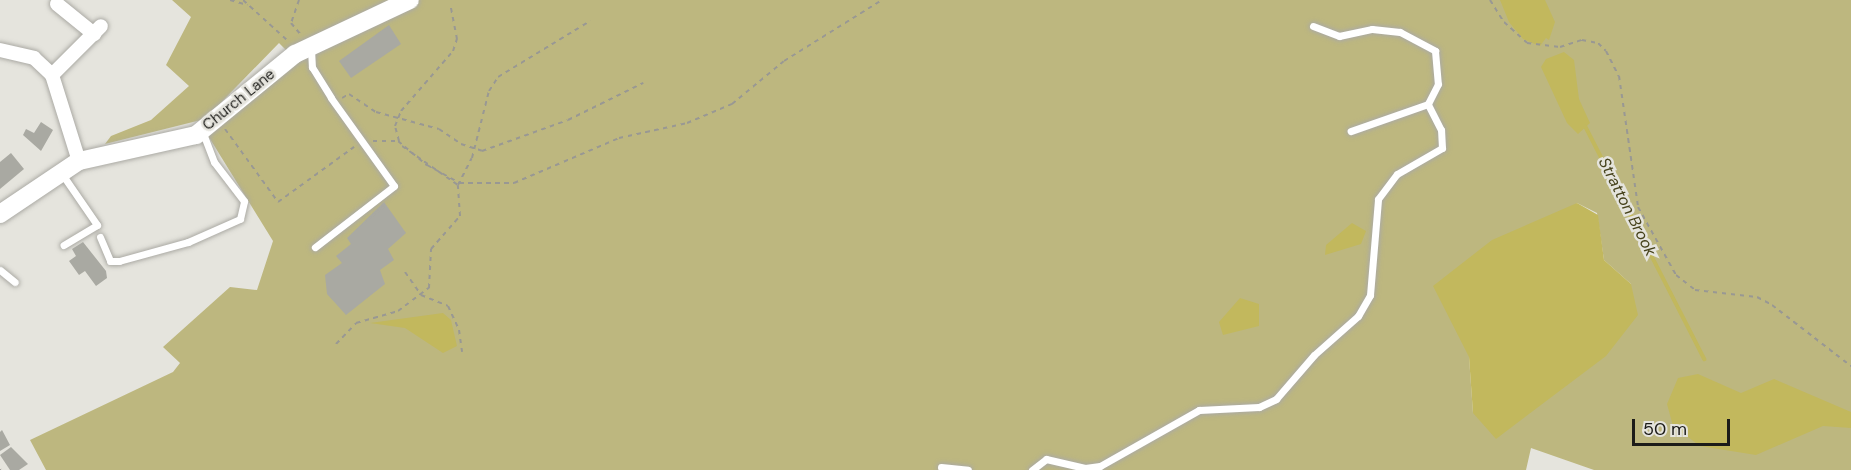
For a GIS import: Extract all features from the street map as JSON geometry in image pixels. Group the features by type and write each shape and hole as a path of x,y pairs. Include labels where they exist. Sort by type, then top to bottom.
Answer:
{"street":[{"name":"Church Lane","path":"0,214 79,161 187,139 202,131 303,51 410,0"},
{"path":"52,75 98,30 57,4"},
{"path":"0,50 34,58 52,75 79,161"}],"lane":[{"path":"1313,26 1340,36 1386,30 1422,41 1436,51 1438,84 1428,104 1351,131"},
{"path":"303,51 394,186 315,247"},
{"path":"1032,470 1046,459 1085,468 1101,466 1199,410 1259,407 1276,399 1314,355 1358,316 1370,295 1378,199 1397,174 1442,148 1441,130 1428,104"},
{"path":"100,237 110,261 119,261 188,242 240,219 244,201 214,162 202,131"},
{"path":"60,172 97,225 64,245"},
{"path":"0,270 15,282"},
{"path":"941,467 968,470"}],"path":[{"path":"230,0 249,6"},
{"path":"243,0 303,51"},
{"path":"223,126 278,202 362,141 400,143 427,165 459,184 514,183 619,138 687,123 732,104 784,61 882,0"},
{"path":"1490,0 1504,22 1527,43 1560,47 1582,40 1598,43 1606,51 1619,76 1638,207 1676,275 1695,290 1757,297 1772,305 1851,366"},
{"path":"400,143 397,120 453,51 457,39 451,8"},
{"path":"336,344 356,323 398,311 429,288 434,242 448,234 460,216 459,184 474,149 498,77 590,21"},
{"path":"349,94 397,120 439,129 474,149 492,148 568,120 643,83"},
{"path":"405,272 421,295 448,306 459,330 462,352"}],"shaded area":[{"path":"172,0 1851,0 1851,470 1594,470 1531,448 1526,470 46,470 30,440 173,372 180,363 163,347 230,287 257,290 273,241 207,134 286,50 279,43 205,119 105,144 111,136 151,120 189,86 166,65 191,17","holes":["1577,203 1597,213 1604,260 1631,284 1473,413 1469,357"]},
{"path":"1500,0 1545,0 1555,22 1549,40 1546,38 1540,46 1523,39 1509,22"},
{"path":"1564,52 1574,60 1579,99 1590,123 1578,134 1567,123 1541,67 1546,59"},
{"path":"1577,203 1598,215 1604,260 1631,284 1638,315 1606,356 1496,439 1473,413 1469,357 1433,286 1492,240"},
{"path":"1352,223 1366,231 1361,244 1325,255 1326,245"},
{"path":"1240,298 1259,304 1259,326 1223,335 1219,322"},
{"path":"443,313 451,320 457,346 443,353 405,328 370,323"},
{"path":"1698,374 1741,393 1774,379 1851,412 1851,428 1823,426 1756,455 1700,446 1673,426 1667,404 1678,378"}],"building":[{"path":"389,25 401,44 351,78 339,61"},
{"path":"41,122 53,130 41,151 23,135 26,129 34,133"},
{"path":"11,153 24,169 0,189 0,162"},
{"path":"384,202 406,233 388,249 394,260 380,270 385,284 346,315 327,294 325,275 342,263 336,256 351,244 347,238"},
{"path":"83,242 106,271 107,278 96,286 85,271 79,275 69,261 76,256 72,249"},
{"path":"2,430 10,445 0,451 0,432"},
{"path":"11,447 28,464 19,470 10,470 0,455"}],"waterway":[{"name":"Stratton Brook","path":"1585,126 1704,359"}]}
